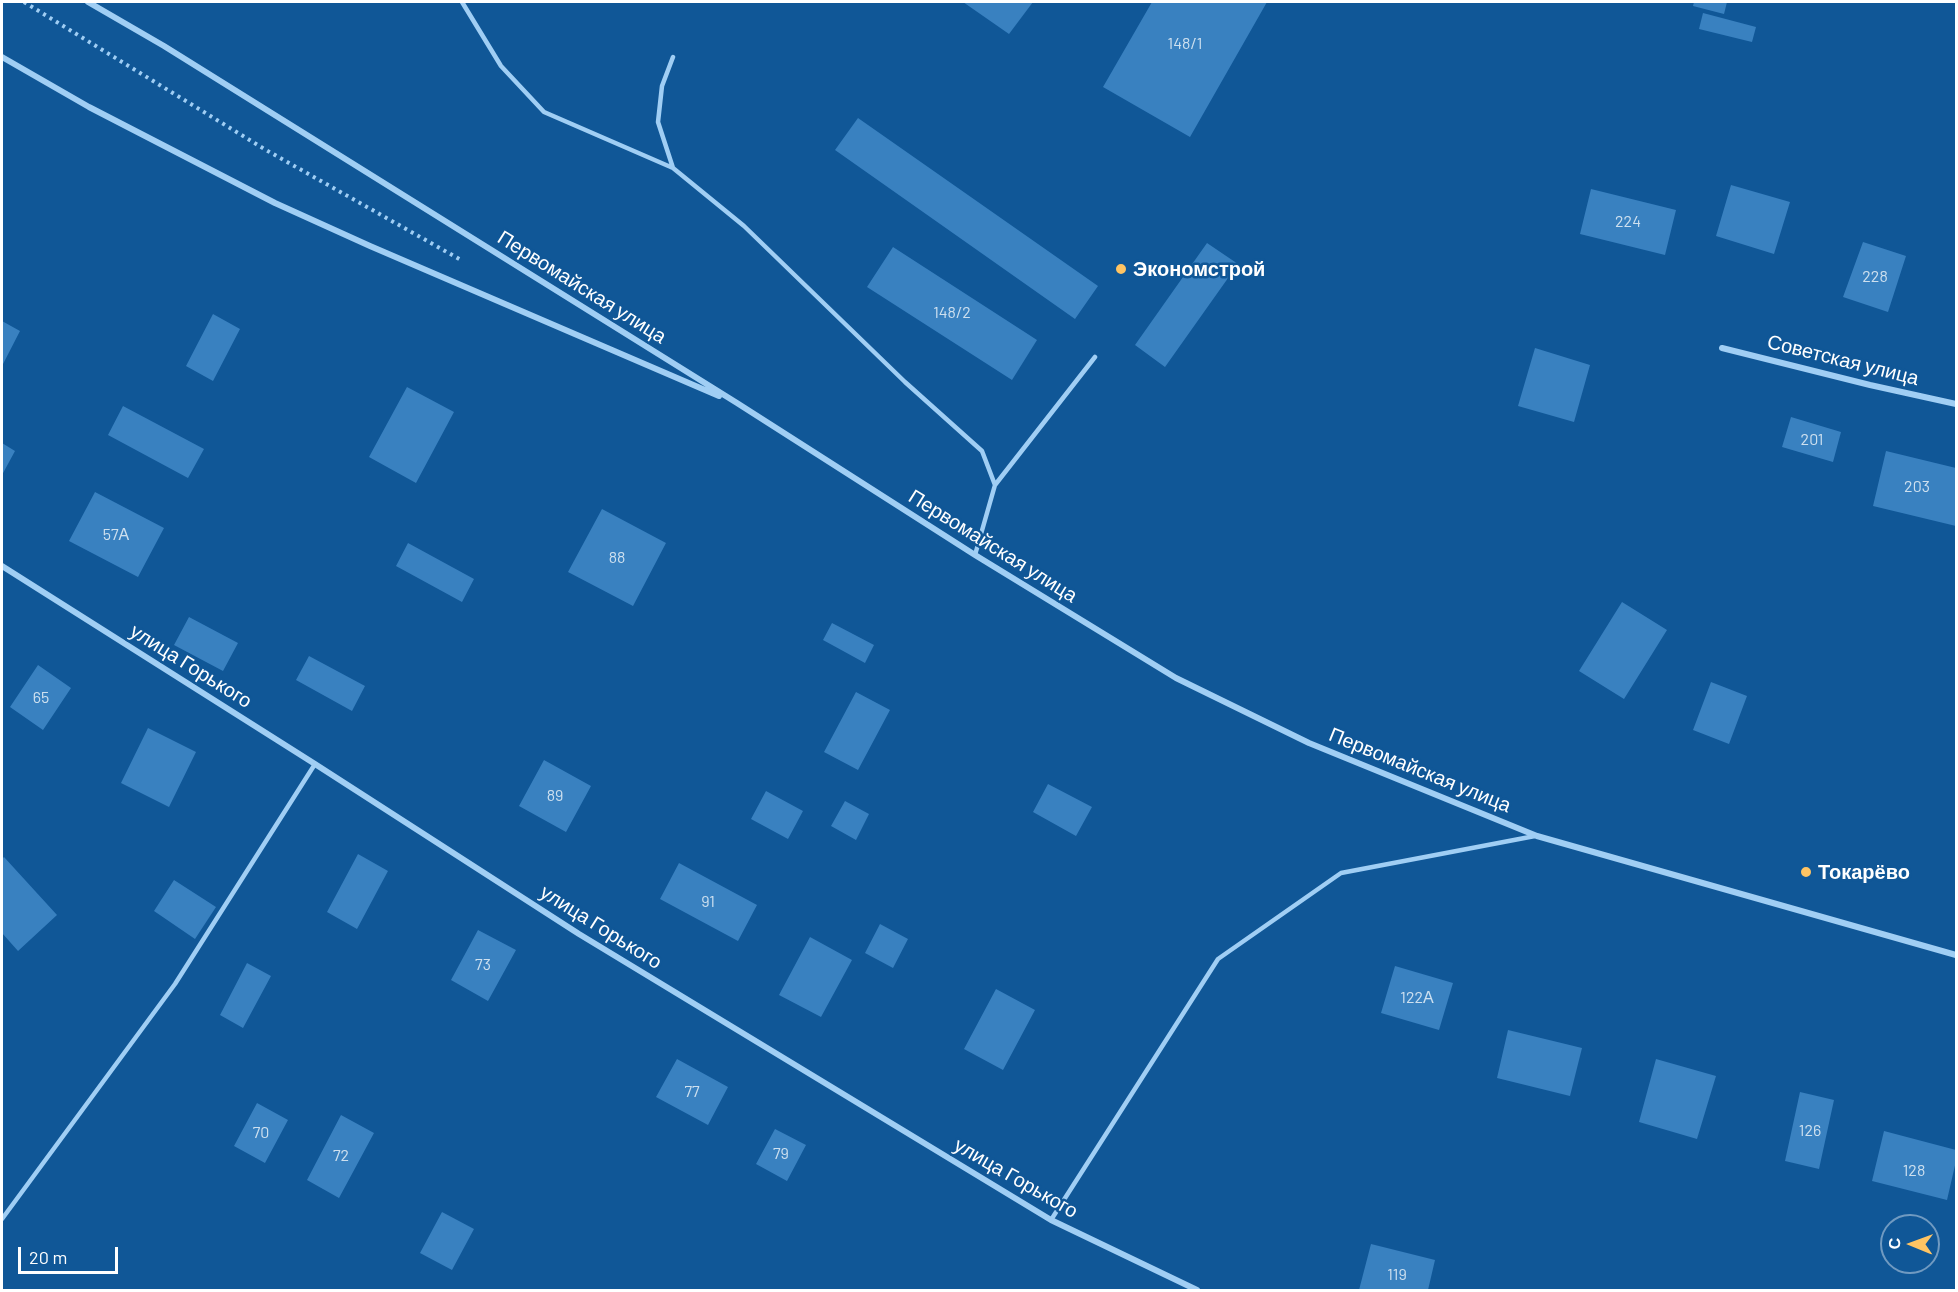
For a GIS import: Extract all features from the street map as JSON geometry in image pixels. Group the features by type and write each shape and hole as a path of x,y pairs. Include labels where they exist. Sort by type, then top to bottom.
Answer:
{"street":[{"name":"Первомайская улица","path":"88,2 164,46 737,403 975,555 1176,678 1309,742 1537,836 1956,955"},
{"path":"2,57 89,107 286,208 737,403"},
{"name":"Советская улица","path":"1722,348 1870,386 1956,404"},
{"name":"улица Горького","path":"2,566 579,934 1051,1220 1197,1290"}],"lane":[{"path":"462,2 501,66 544,112 673,168 744,226 905,382 982,451 995,485"},
{"path":"673,57 662,86 658,122 673,168"},
{"path":"975,555 995,485 1095,357"},
{"path":"2,1219 175,984 315,764"},
{"path":"1051,1220 1218,959 1341,873 1537,836"}],"path":[{"path":"24,2 266,150 461,261"}],"building":[{"path":"963,2 1033,2 1009,34"},
{"path":"1152,2 1267,2 1190,137 1103,87"},
{"path":"1694,2 1727,2 1724,14 1693,6"},
{"path":"1703,13 1756,27 1752,42 1699,29"},
{"path":"858,118 1098,286 1075,319 835,150"},
{"path":"1731,185 1790,202 1774,254 1716,236"},
{"path":"1591,189 1676,210 1665,255 1580,234"},
{"path":"1863,242 1906,256 1888,312 1843,297"},
{"path":"1207,243 1238,264 1165,367 1135,345"},
{"path":"893,247 1037,340 1012,380 867,287"},
{"path":"213,314 240,329 213,381 186,366"},
{"path":"2,321 20,331 2,366"},
{"path":"1535,348 1590,365 1574,422 1518,406"},
{"path":"407,387 454,412 416,483 369,457"},
{"path":"123,406 204,449 188,478 108,435"},
{"path":"1791,417 1841,432 1833,462 1782,447"},
{"path":"2,443 15,451 2,475"},
{"path":"1886,451 1956,468 1956,526 1873,506"},
{"path":"95,492 164,528 138,577 69,541"},
{"path":"602,509 666,543 633,606 568,572"},
{"path":"408,543 474,579 462,602 396,566"},
{"path":"1622,602 1667,630 1624,699 1579,671"},
{"path":"189,617 238,643 223,671 174,645"},
{"path":"832,623 874,645 865,663 823,640"},
{"path":"309,656 365,686 352,711 296,680"},
{"path":"38,665 71,688 43,730 10,707"},
{"path":"1711,682 1747,696 1729,744 1693,730"},
{"path":"856,692 890,710 858,770 824,752"},
{"path":"148,728 196,752 169,807 121,783"},
{"path":"544,760 591,786 566,832 519,806"},
{"path":"1048,784 1092,807 1076,836 1033,812"},
{"path":"766,791 803,811 788,839 751,819"},
{"path":"845,801 869,814 856,840 831,826"},
{"path":"358,854 388,871 357,929 327,912"},
{"path":"4,857 57,915 18,951 2,933 2,859"},
{"path":"679,863 757,905 738,941 660,899"},
{"path":"174,880 216,907 195,939 154,911"},
{"path":"880,924 908,939 893,968 865,953"},
{"path":"478,930 516,950 488,1001 451,980"},
{"path":"810,937 852,960 821,1017 779,995"},
{"path":"247,963 271,976 243,1028 220,1015"},
{"path":"1395,966 1453,983 1439,1030 1381,1013"},
{"path":"996,989 1035,1010 1003,1070 964,1049"},
{"path":"1508,1030 1582,1048 1570,1096 1497,1078"},
{"path":"677,1059 728,1087 708,1125 656,1097"},
{"path":"1656,1059 1716,1076 1697,1139 1639,1122"},
{"path":"1800,1092 1834,1100 1819,1169 1785,1161"},
{"path":"257,1103 288,1120 265,1163 234,1146"},
{"path":"341,1115 374,1133 339,1198 307,1180"},
{"path":"775,1129 806,1145 787,1181 756,1164"},
{"path":"1884,1131 1956,1150 1956,1161 1947,1200 1872,1181"},
{"path":"442,1212 474,1229 452,1270 420,1253"},
{"path":"1371,1244 1435,1260 1428,1290 1359,1290"}],"place":[{"name":"Экономстрой","path":"1121,269"},
{"name":"Токарёво","path":"1806,872"}]}
